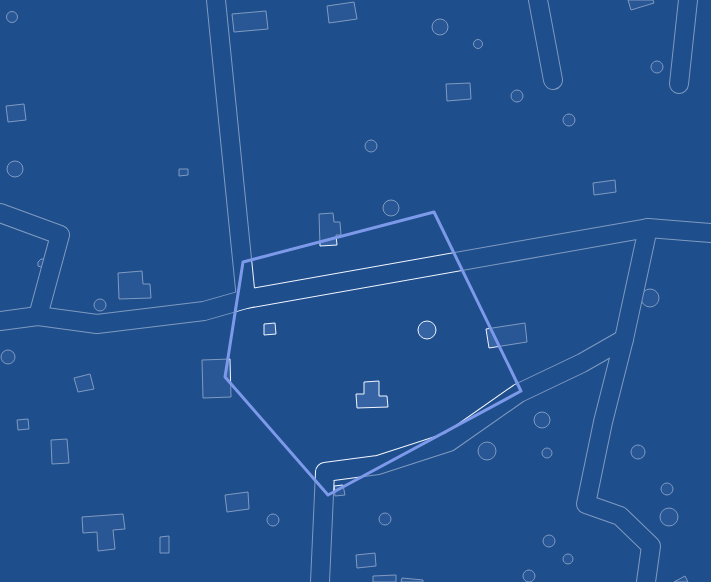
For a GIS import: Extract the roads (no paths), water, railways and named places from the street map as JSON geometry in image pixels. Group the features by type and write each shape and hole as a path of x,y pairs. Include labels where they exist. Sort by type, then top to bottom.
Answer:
{"street":[{"path":"216,0 246,299"},
{"path":"538,0 553,80"},
{"path":"680,84 688,0"},
{"path":"0,213 60,235 38,316"},
{"path":"646,582 651,546 620,516 586,504 603,422 624,339 648,228"},
{"path":"0,321 38,316 97,324 204,311 246,299 648,228 711,233"},
{"path":"320,582 325,472 378,464 449,442 519,393 582,363 624,339"}]}
